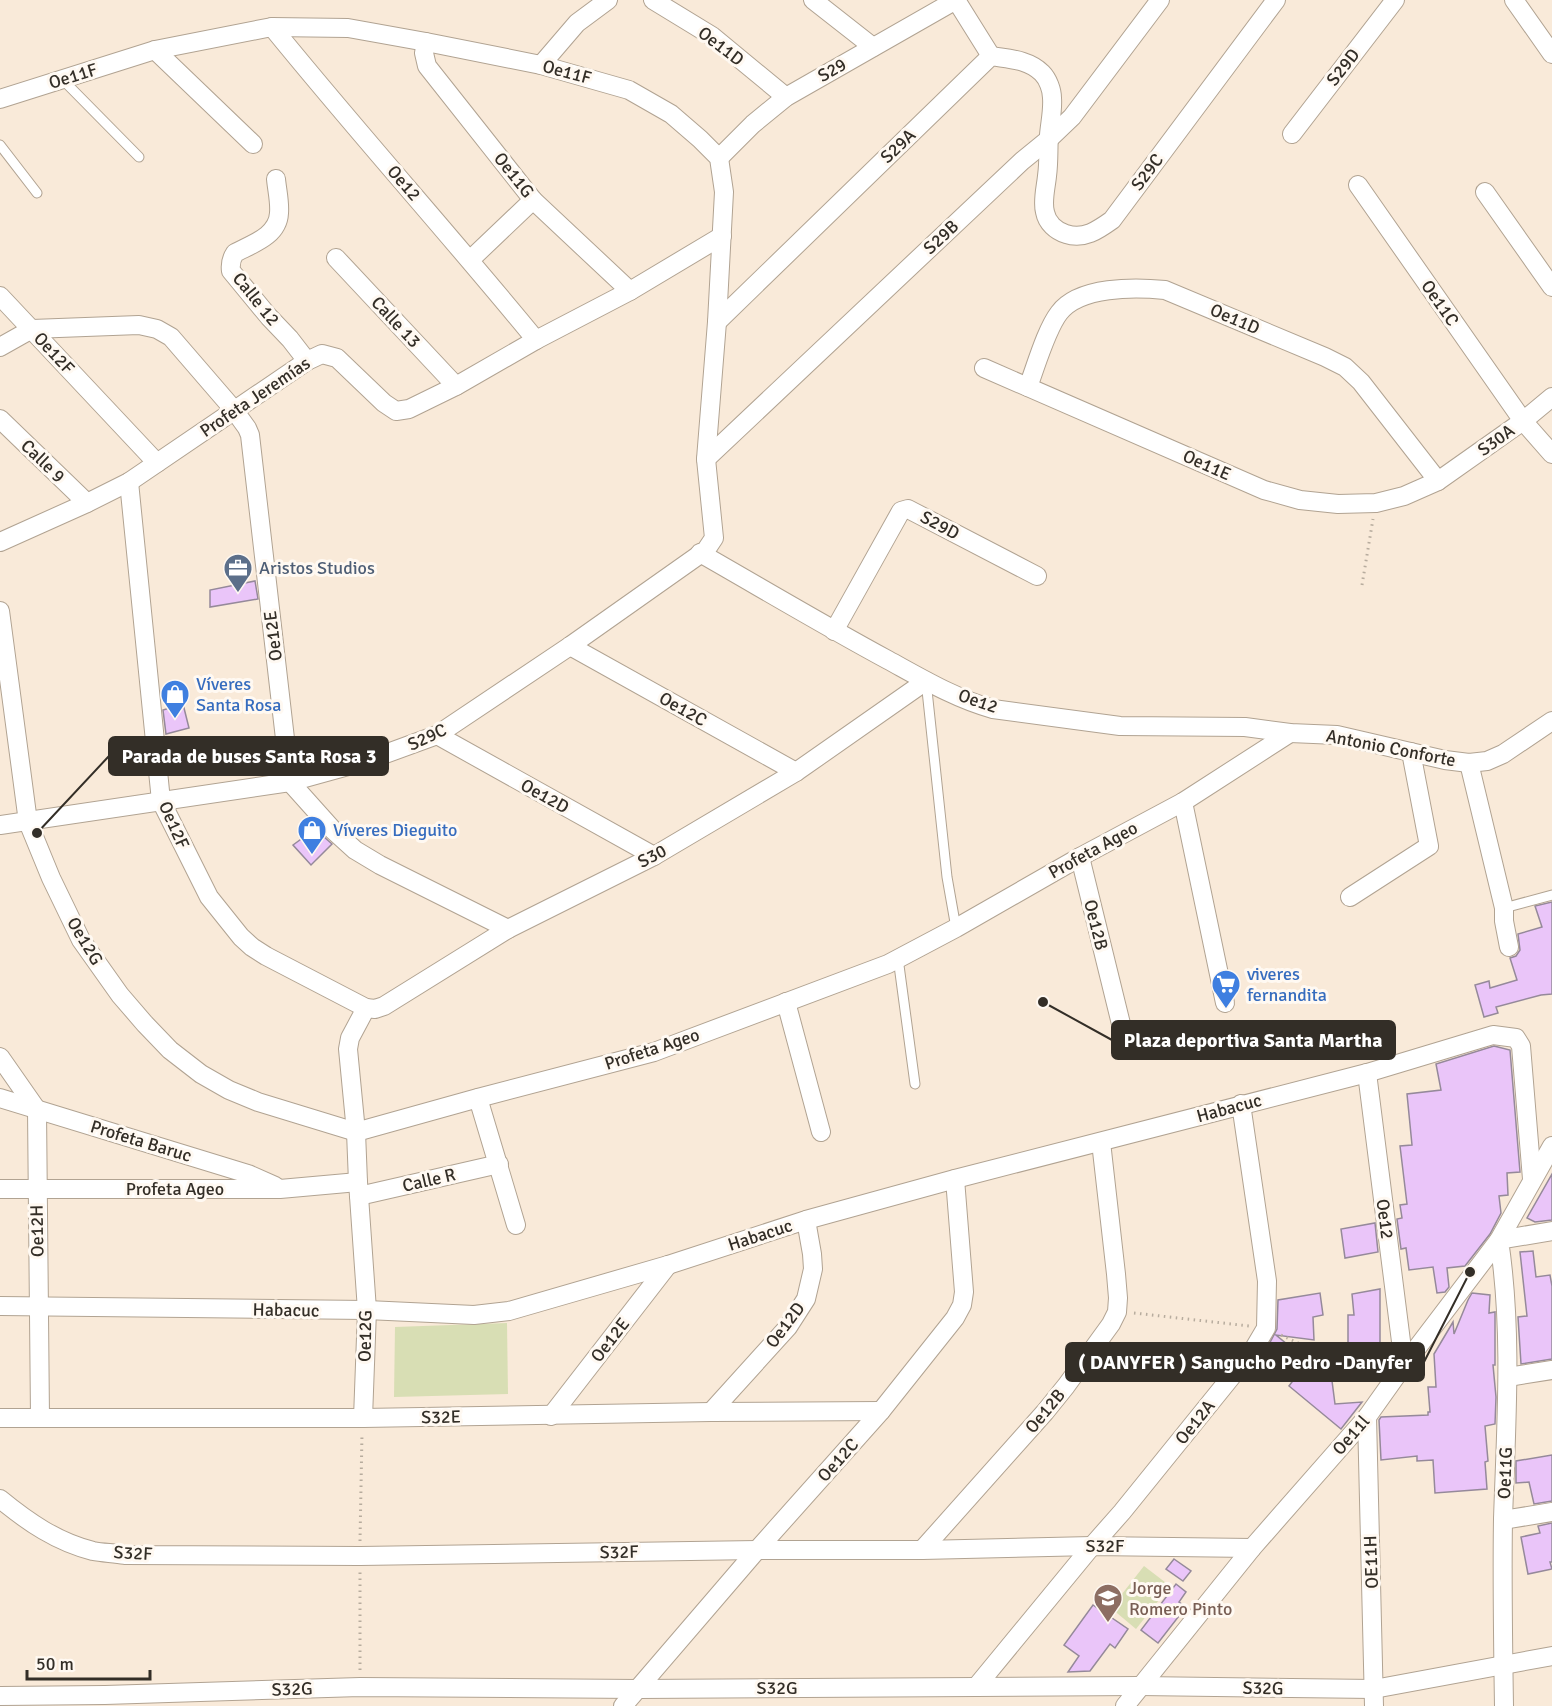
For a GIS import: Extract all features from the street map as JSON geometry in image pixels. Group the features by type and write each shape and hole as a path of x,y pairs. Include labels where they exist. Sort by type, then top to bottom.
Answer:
{"street":[{"path":"541,65 577,23 608,0"},
{"name":"Oe11D","path":"653,0 712,36 786,97"},
{"path":"813,0 873,46"},
{"path":"956,0 991,56 1020,60 1043,74 1050,86 1052,97 1049,138"},
{"name":"S29","path":"719,158 753,124 786,97 956,0"},
{"name":"S29B","path":"706,459 1022,160 1072,117 1160,0"},
{"name":"S29C","path":"1049,138 1044,201 1045,213 1050,223 1058,231 1071,236 1085,235 1099,230 1112,220 1276,0"},
{"name":"S29D","path":"1292,134 1395,0"},
{"path":"1514,0 1550,43"},
{"name":"Oe11F","path":"0,99 155,50 272,27 348,28 541,65 629,90 671,114 719,158"},
{"name":"Oe12","path":"272,27 537,340"},
{"name":"Oe11G","path":"426,42 424,52 427,66 533,200 630,291"},
{"path":"155,50 253,144"},
{"name":"S29A","path":"717,322 991,56"},
{"path":"700,553 706,550 714,538 706,459 724,192 719,158"},
{"name":"Calle 12","path":"276,179 280,212 276,224 269,235 235,253 230,266 231,271 307,361"},
{"name":"Oe11C","path":"1358,185 1523,421 1552,453"},
{"path":"1485,192 1552,287"},
{"path":"470,260 533,200"},
{"name":"Profeta Jeremías","path":"0,542 129,482 307,361 322,354 337,358 384,403 396,411 409,409 456,386 630,291 722,236"},
{"name":"Calle 13","path":"336,258 456,386"},
{"name":"Oe11D","path":"1028,387 1053,322 1069,303 1081,297 1114,288 1165,290 1345,367 1361,382 1438,481"},
{"name":"Oe12F","path":"0,296 157,464"},
{"name":"Oe12E","path":"32,329 139,324 157,329 171,338 247,428 250,435 290,782"},
{"path":"0,347 32,329"},
{"name":"Oe11E","path":"984,368 1264,490 1300,500 1338,504 1376,503 1404,496 1438,481"},
{"name":"S30A","path":"1438,481 1523,421 1552,396"},
{"name":"Calle 9","path":"0,419 87,503"},
{"name":"Oe12F","path":"129,482 161,801 209,897 241,937 266,956 366,1008"},
{"name":"S29D","path":"834,631 904,509 908,509 1036,576"},
{"name":"S29C","path":"0,825 290,782 366,761 437,735 570,646 700,553"},
{"name":"Oe12","path":"700,553 834,631 926,681 975,703 1009,712 1120,726 1232,726 1290,733"},
{"name":"Oe12G","path":"0,611 28,822 51,878 81,940 120,995 145,1024 170,1050 201,1074 229,1090 290,1113 356,1132"},
{"name":"Oe12C","path":"570,646 796,772"},
{"name":"S30","path":"366,1008 375,1009 384,1005 508,928 654,856 796,772 926,681"},
{"name":"Antonio Conforte","path":"1290,733 1337,735 1468,763 1487,761 1503,754 1552,721"},
{"name":"Profeta Ageo","path":"356,1132 654,1052 888,964 1183,801 1290,733"},
{"name":"Oe12D","path":"437,735 654,856"},
{"path":"1350,897 1429,846 1411,752"},
{"path":"1468,763 1504,908 1509,947"},
{"path":"290,782 333,830 356,850 380,865 508,928"},
{"path":"1183,801 1225,1003"},
{"name":"Oe12B","path":"1080,857 1122,1028"},
{"path":"786,1002 821,1132"},
{"path":"359,1189 349,1043 366,1008"},
{"name":"Habacuc","path":"0,1306 366,1310 474,1316 509,1311 668,1265 806,1220 1241,1104 1367,1073 1492,1035 1516,1038 1521,1046 1532,1179"},
{"path":"0,1057 37,1110"},
{"name":"Oe12","path":"1367,1073 1404,1365"},
{"name":"Profeta Baruc","path":"0,1098 248,1174 280,1189"},
{"path":"478,1098 516,1225"},
{"name":"Oe12A","path":"976,1687 1253,1350 1266,1328 1267,1281 1241,1104"},
{"name":"Oe12H","path":"37,1110 39,1417"},
{"name":"Oe12B","path":"922,1550 1066,1386 1111,1324 1117,1312 1116,1274 1101,1142"},
{"name":"Oe11l","path":"1125,1706 1252,1548 1366,1417 1498,1240 1552,1146"},
{"name":"Calle R","path":"359,1189 499,1164"},
{"name":"Oe12C","path":"623,1706 757,1550 881,1412 956,1318 962,1305 964,1292 955,1179"},
{"name":"Profeta Ageo","path":"0,1189 359,1189"},
{"name":"Oe12G","path":"359,1189 366,1310 363,1418"},
{"name":"Oe12D","path":"711,1412 788,1327 806,1299 813,1269 806,1220"},
{"path":"1498,1240 1552,1232"},
{"name":"Oe11G","path":"1498,1240 1503,1271 1508,1377 1503,1520 1504,1706"},
{"name":"Oe12E","path":"551,1416 668,1265"},
{"path":"1508,1377 1552,1370"},
{"name":"S32E","path":"0,1418 363,1418 711,1412 881,1412"},
{"name":"OE11H","path":"1366,1417 1374,1698"},
{"name":"S32F","path":"0,1499 38,1528 66,1542 94,1551 125,1555 360,1556 1092,1546 1252,1548"},
{"path":"1503,1520 1552,1512"},
{"name":"S32G","path":"0,1696 105,1695 360,1686 638,1689 1140,1686 1374,1698 1503,1665 1552,1656"},
{"path":"105,1695 129,1706"}],"lane":[{"path":"62,79 139,157"},
{"path":"0,145 37,193"},
{"path":"926,681 945,866 956,928"},
{"path":"1504,908 1552,895"},
{"path":"898,958 915,1084"}],"path":[{"path":"1362,585 1376,503"}],"green space":[{"path":"507,1323 508,1394 394,1397 395,1327"},
{"path":"1144,1566 1170,1586 1136,1629 1111,1608"}],"building":[{"name":"Aristos Studios","path":"255,581 258,599 210,607 210,590"},
{"name":"Víveres Santa Rosa","path":"183,704 189,728 166,734 163,710"},
{"name":"Víveres Dieguito","path":"315,829 332,844 311,865 293,845"},
{"path":"1552,902 1552,994 1496,1007 1498,1013 1484,1017 1475,985 1489,981 1490,988 1517,980 1510,958 1516,956 1520,950 1518,934 1542,927 1535,906"},
{"path":"1494,1046 1510,1050 1520,1172 1507,1173 1508,1195 1499,1196 1501,1213 1490,1234 1465,1266 1447,1268 1449,1287 1445,1292 1437,1293 1433,1267 1409,1270 1406,1248 1401,1249 1397,1219 1402,1218 1400,1205 1407,1204 1400,1146 1412,1145 1407,1094 1441,1090 1436,1064"},
{"path":"1552,1174 1552,1220 1535,1222 1527,1218"},
{"path":"1375,1223 1378,1252 1345,1258 1341,1229"},
{"path":"1533,1251 1536,1277 1550,1275 1552,1286 1552,1359 1521,1364 1518,1317 1527,1316 1520,1252"},
{"path":"1380,1289 1380,1353 1348,1353 1348,1315 1354,1315 1352,1294"},
{"path":"1320,1293 1323,1315 1313,1317 1314,1340 1276,1335 1332,1381 1335,1404 1362,1402 1341,1429 1289,1386 1298,1374 1282,1363 1284,1360 1267,1348 1277,1329 1278,1300"},
{"path":"1472,1293 1490,1295 1489,1313 1495,1312 1495,1365 1493,1365 1496,1397 1495,1424 1485,1426 1488,1461 1485,1462 1487,1489 1435,1493 1433,1460 1417,1461 1417,1456 1381,1460 1379,1420 1381,1417 1428,1415 1430,1412 1428,1387 1436,1387 1434,1354 1453,1322 1454,1334"},
{"path":"1552,1455 1552,1501 1534,1504 1529,1482 1516,1483 1516,1461"},
{"path":"1552,1523 1552,1562 1550,1562 1552,1569 1528,1574 1521,1537 1540,1533 1538,1526"},
{"path":"1174,1559 1191,1571 1183,1581 1166,1569"},
{"path":"1176,1584 1186,1592 1179,1602 1186,1607 1158,1643 1141,1630"},
{"path":"1093,1605 1128,1629 1115,1648 1110,1644 1090,1671 1068,1672 1079,1656 1064,1645"}],"place":[{"name":"Aristos Studios","path":"238,594"},
{"name":"Víveres Santa Rosa","path":"175,720"},
{"name":"Parada de buses Santa Rosa 3","path":"37,833"},
{"name":"Víveres Dieguito","path":"312,856"},
{"name":"Plaza deportiva Santa Martha","path":"1043,1002"},
{"name":"viveres fernandita","path":"1226,1010"},
{"name":"( DANYFER ) Sangucho Pedro -Danyfer","path":"1470,1272"},
{"name":"Jorge Romero Pinto","path":"1108,1624"}]}
